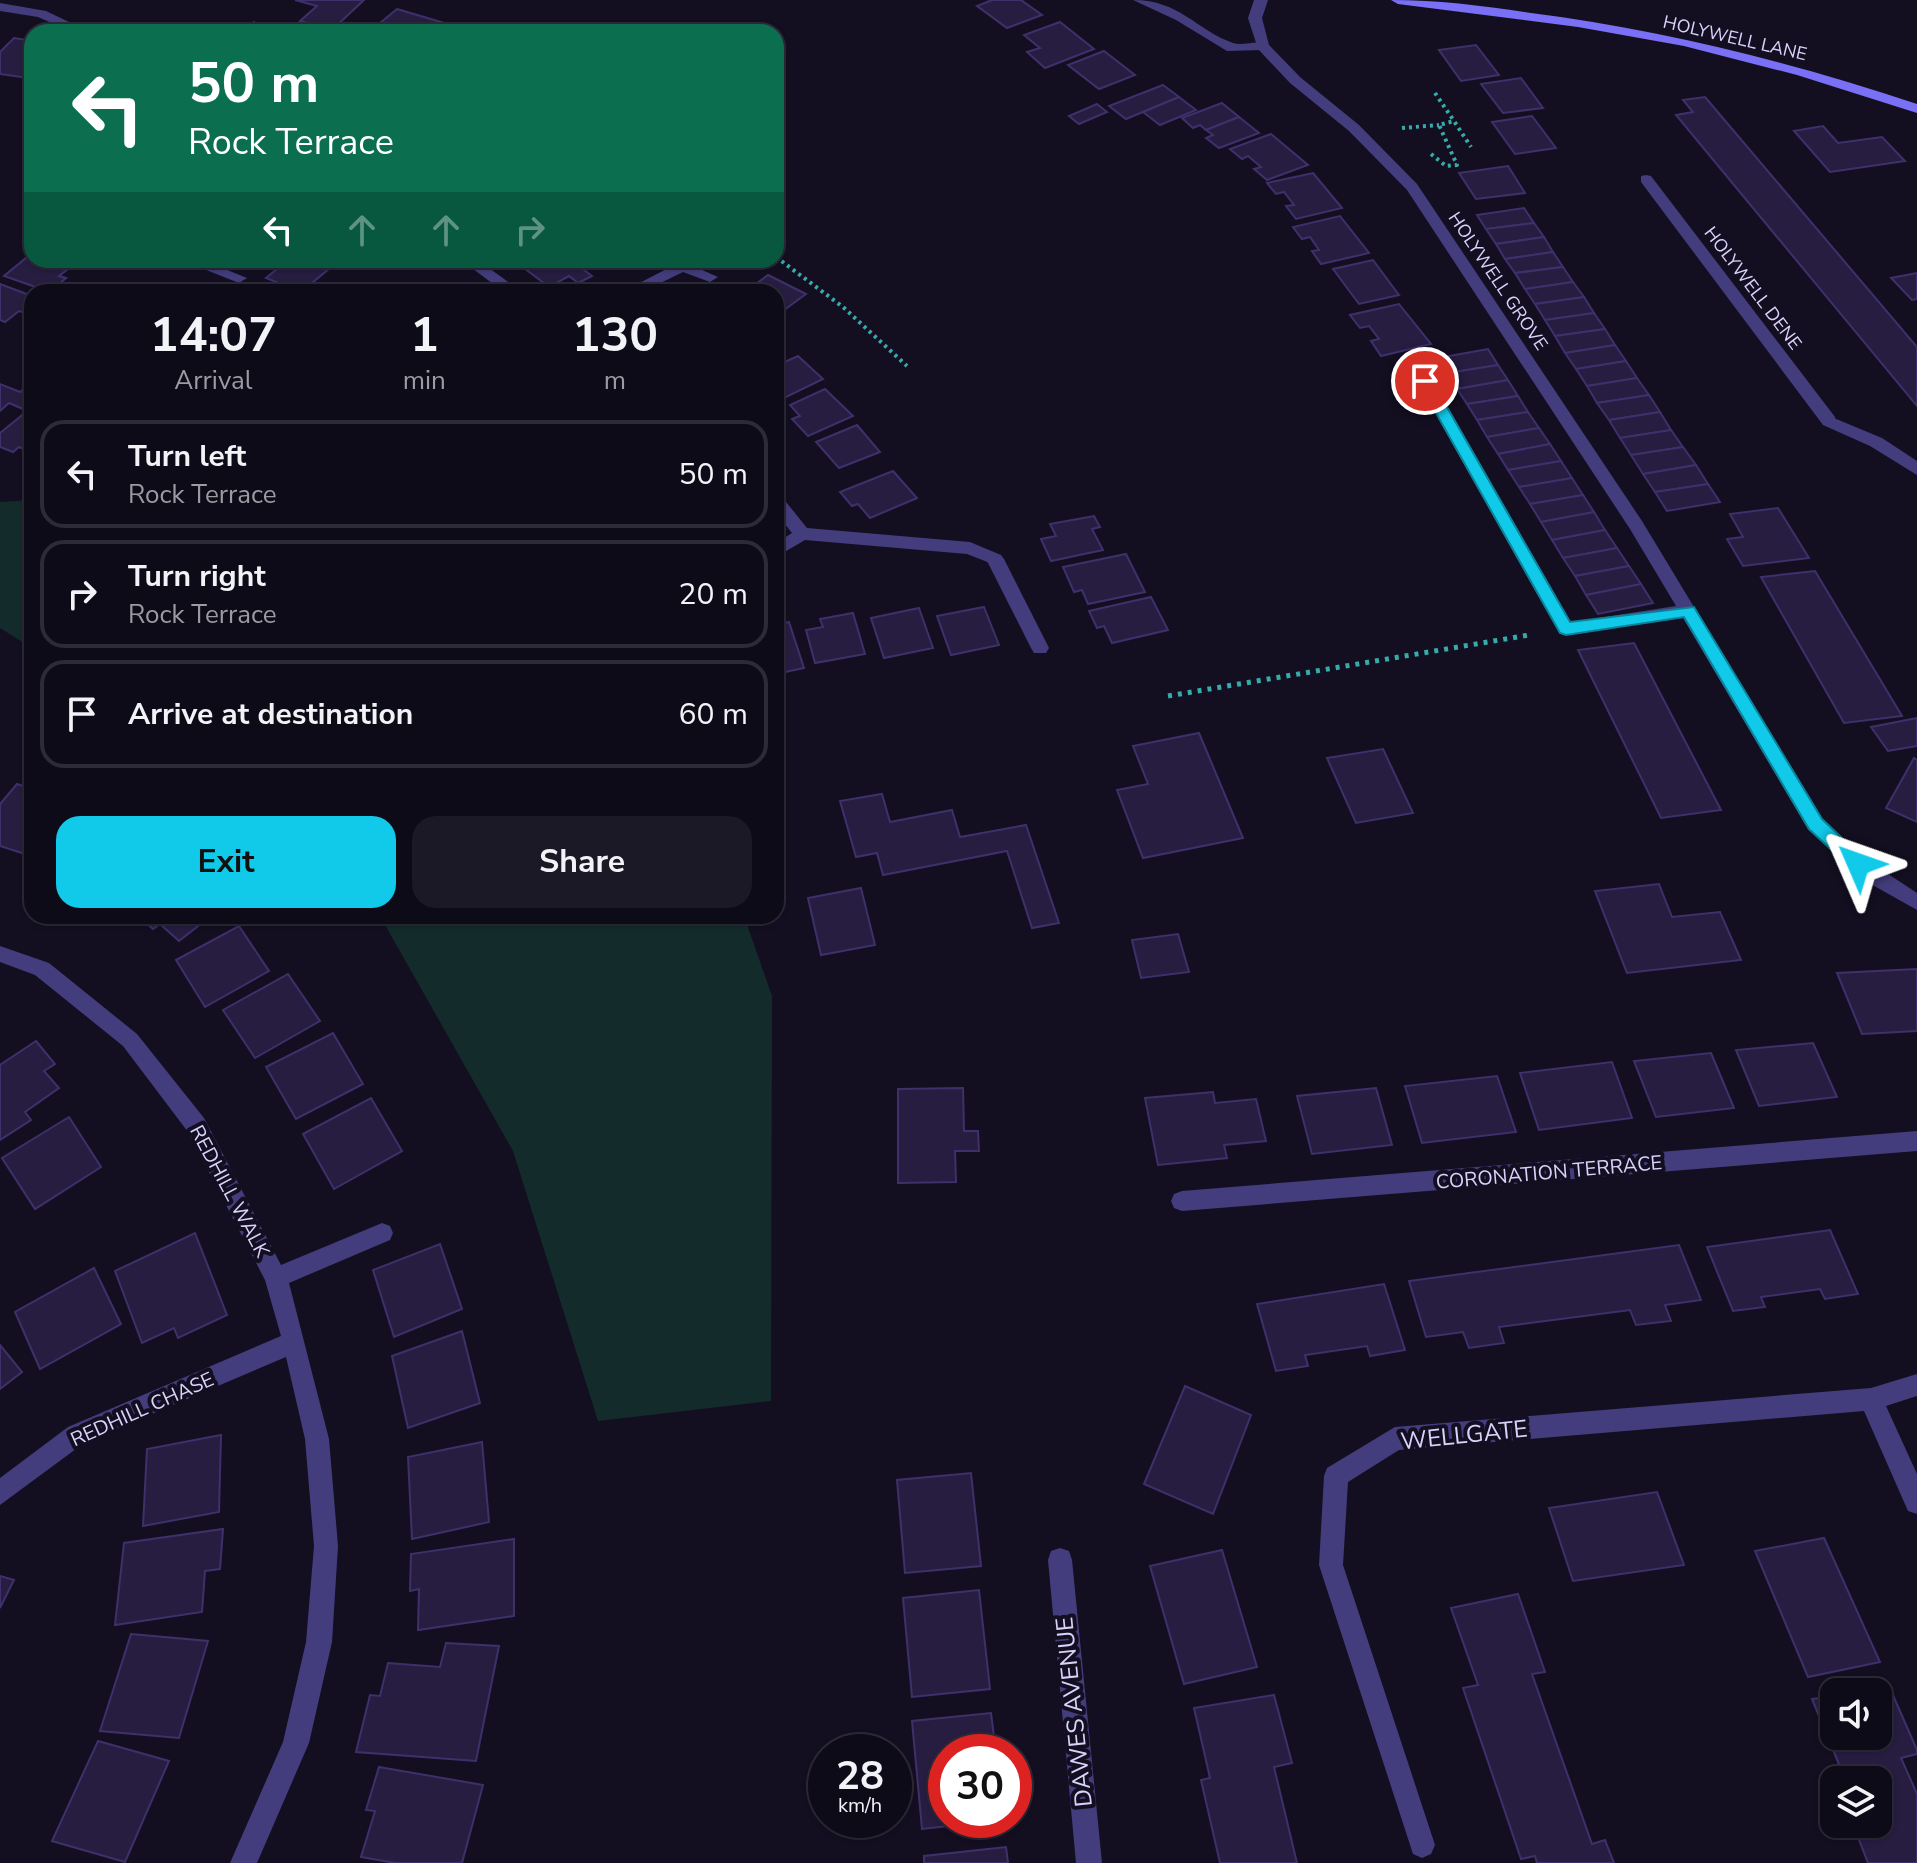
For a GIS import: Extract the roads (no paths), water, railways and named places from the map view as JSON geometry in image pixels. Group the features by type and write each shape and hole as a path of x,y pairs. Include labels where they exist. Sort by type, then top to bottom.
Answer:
{"main road":[{"name":"HOLYWELL LANE","path":"1398,0 1604,27 1714,49 1828,79 1917,109"}],"street":[{"path":"1140,0 1181,17 1232,48 1263,46 1255,18 1261,0"},
{"path":"0,7 41,14 64,24"},
{"name":"HOLYWELL GROVE","path":"1263,46 1295,80 1354,128 1412,187 1636,525 1815,824 1858,864 1898,894 1917,902"},
{"name":"HOLYWELL DENE","path":"1646,179 1829,421 1876,442 1917,469"},
{"path":"223,268 239,278"},
{"path":"480,268 502,284"},
{"path":"646,284 678,268"},
{"path":"687,268 710,277"},
{"path":"1425,381 1566,629 1688,611"},
{"path":"784,511 802,534"},
{"path":"784,546 802,534 970,548 995,559 1040,648"},
{"name":"REDHILL WALK","path":"0,954 42,969 130,1040 196,1125 276,1278 294,1342 317,1439 326,1546 319,1642 296,1743 243,1863"},
{"name":"CORONATION TERRACE","path":"1182,1201 1917,1141"},
{"name":"REDHILL WALK","path":"276,1278 382,1233"},
{"name":"REDHILL CHASE","path":"0,1493 76,1435 294,1342"},
{"path":"1917,1385 1871,1399 1917,1502"},
{"name":"WELLGATE","path":"1422,1845 1331,1565 1336,1476 1395,1439 1871,1399"},
{"name":"DAWES AVENUE","path":"1060,1560 1089,1863"}]}
